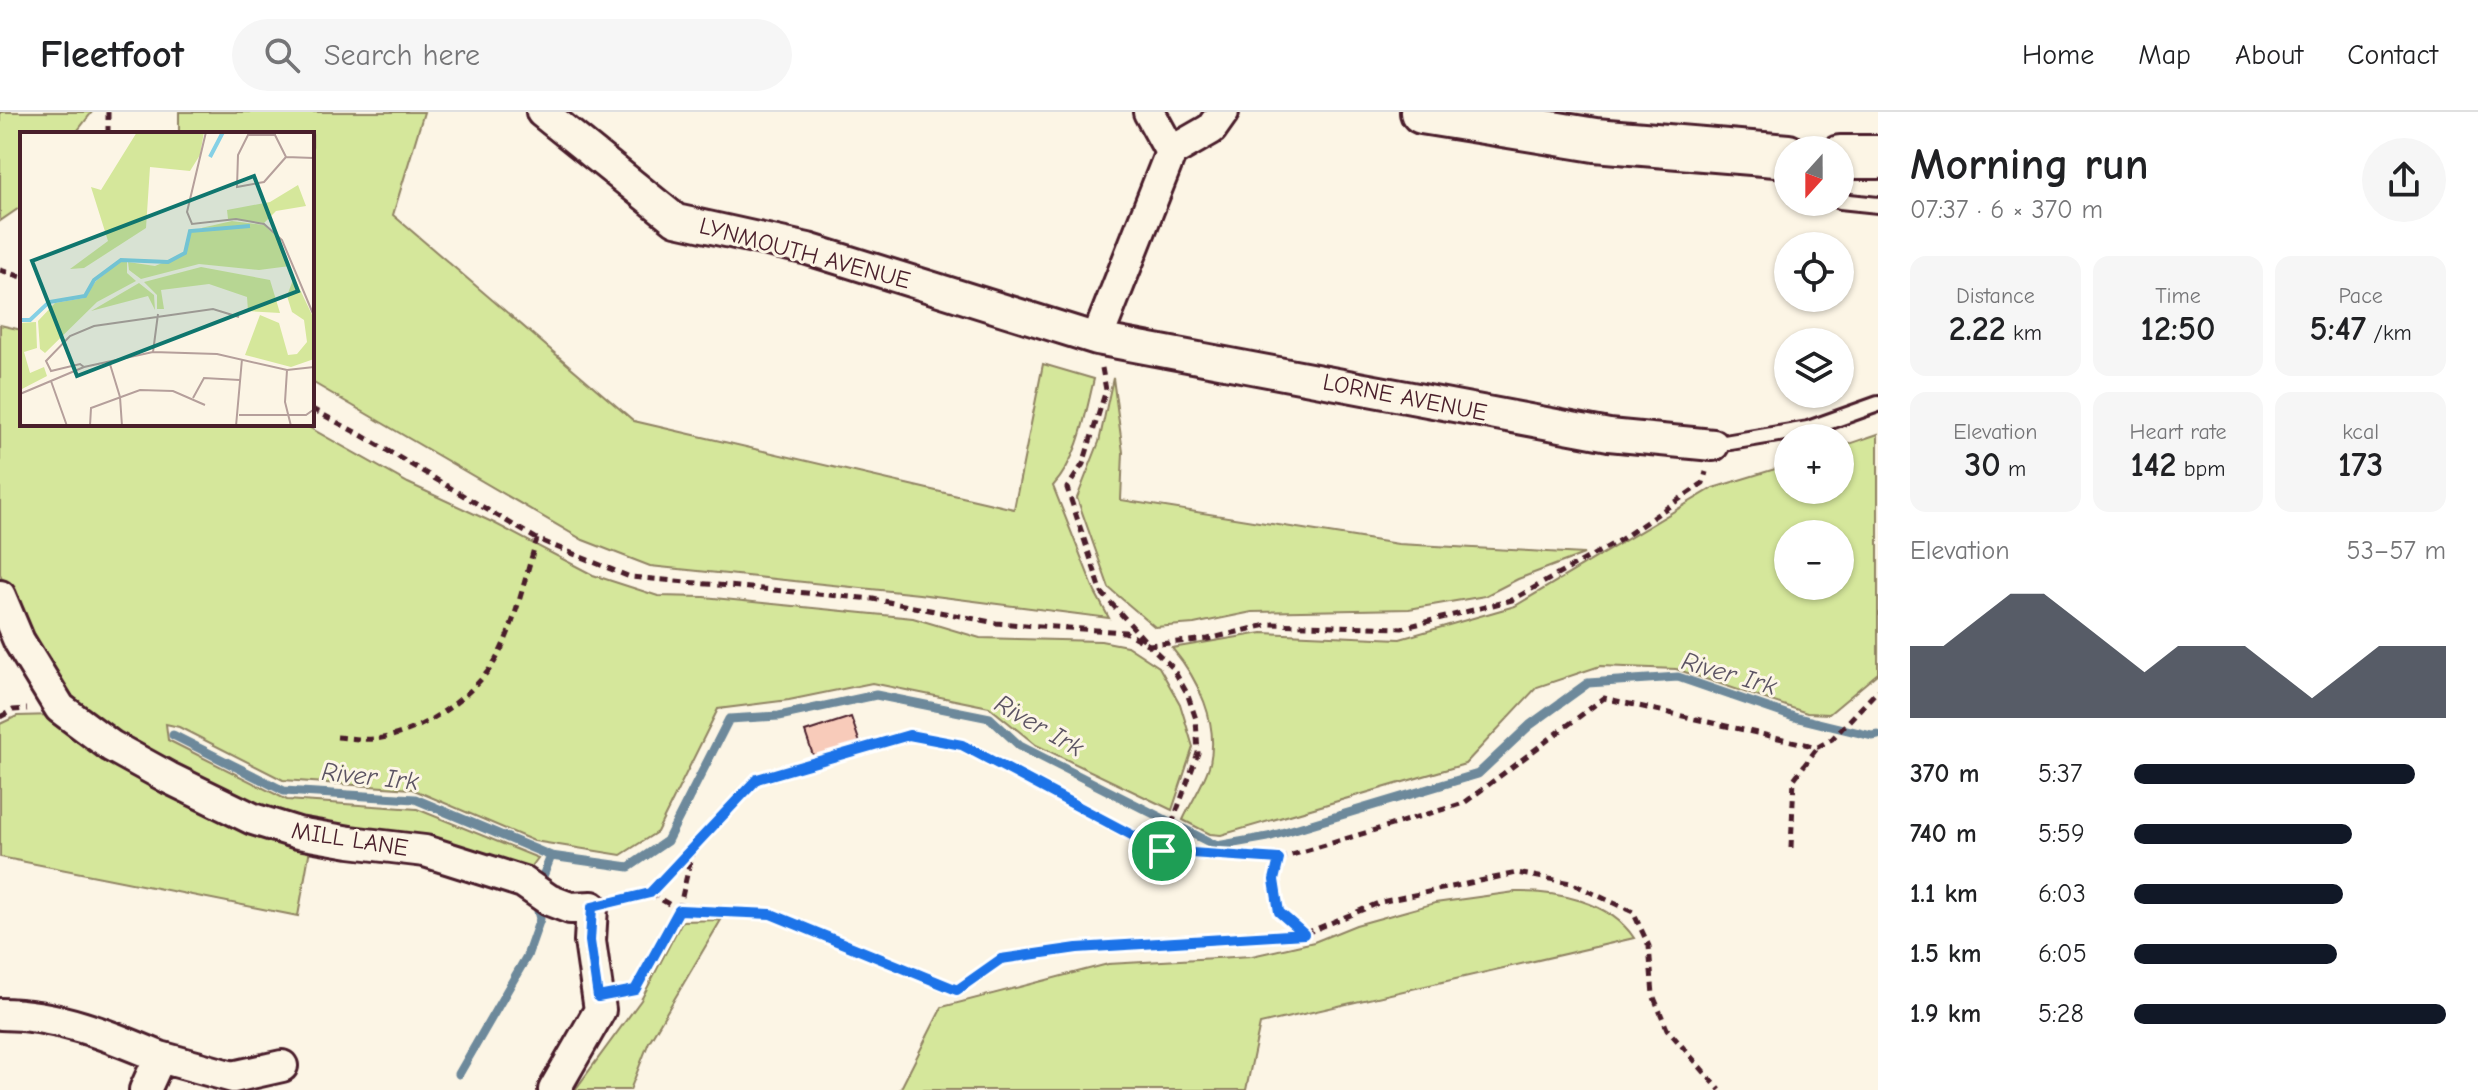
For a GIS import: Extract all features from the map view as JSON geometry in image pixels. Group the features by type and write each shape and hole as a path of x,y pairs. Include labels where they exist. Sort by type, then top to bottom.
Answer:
{"main road":[{"path":"1422,112 1596,126 1774,154"},
{"path":"1854,157 1878,157"}],"street":[{"name":"LYNMOUTH AVENUE","path":"542,112 676,220 808,249 1097,339"},
{"path":"1149,112 1171,152"},
{"path":"1097,339 1171,152 1211,129 1223,112"},
{"name":"LORNE AVENUE","path":"1097,339 1609,435 1713,445"},
{"name":"MILL LANE","path":"0,596 19,641 60,708 111,746 169,778 253,819 350,842 425,851 523,882 549,900 570,908 592,907"},
{"path":"554,1090 600,1010 590,941 592,907"},
{"path":"0,1014 55,1018 109,1035 160,1057 233,1077 282,1066"},
{"path":"145,1090 160,1057"}],"lane":[{"path":"1854,202 1878,205"},
{"path":"1713,445 1808,429 1878,404"}],"path":[{"path":"0,270 20,276"},
{"path":"1097,339 1106,390 1083,464 1067,488 1102,593 1172,667 1187,693 1196,719 1198,753 1162,851"},
{"path":"314,410 537,539 630,577 873,599 996,623 1125,632 1149,645 1208,639 1271,624 1402,628 1512,600 1620,540 1703,483 1713,445"},
{"path":"337,737 374,739 402,733 438,716 480,681 496,659 537,539"},
{"path":"1791,848 1794,779 1818,747 1832,739 1878,690"},
{"path":"592,907 650,893 757,779 909,735 962,745 1162,851 1279,859 1464,803 1604,698 1818,747"},
{"path":"598,997 635,990 679,910 693,847"},
{"path":"1279,859 1274,880 1279,912 1304,934"},
{"path":"650,893 679,910 771,914 957,990 1001,959 1077,948 1304,934 1381,902 1517,873 1571,883 1633,912 1649,946 1653,995 1667,1029 1720,1090"}],"green space":[{"path":"0,112 92,112 77,132 20,132 20,207 0,221"},
{"path":"179,112 424,112 393,215 634,421 1014,509 1043,364 1094,379 1075,449 1053,486 1095,592 1109,618 919,594 650,566 583,540 314,383 314,132 179,132"},
{"path":"0,325 20,330 20,426 307,426 408,483 494,523 593,575 658,596 704,597 913,618 980,638 1101,641 1127,646 1159,667 1180,704 1193,747 1172,810 1036,745 989,707 872,683 789,700 718,709 657,832 621,855 534,841 412,789 283,780 179,727 166,724 168,740 287,800 417,809 538,858 526,874 289,823 183,777 64,698 35,650 0,574"},
{"path":"1113,378 1123,452 1121,500 1398,544 1584,554 1518,579 1485,596 1409,609 1252,612 1194,624 1155,627 1109,588 1077,498 1099,442"},
{"path":"1878,434 1878,673 1829,714 1807,713 1676,669 1600,666 1537,687 1465,764 1221,835 1210,834 1183,820 1208,770 1212,732 1198,687 1172,648 1262,633 1400,639 1515,606 1713,488 1774,469 1774,504 1854,504 1854,442"},
{"path":"54,715 311,843 298,916 0,857 0,724 17,716"},
{"path":"1515,892 1564,896 1597,907 1624,925 1634,938 1260,1024 1246,1090 900,1090 942,1007 1108,964 1252,956 1314,942 1356,925 1435,903"},
{"path":"721,920 649,1042 630,1090 575,1090 641,1000 682,921"}],"building":[{"path":"851,717 860,743 814,758 805,732"}],"waterway":[{"name":"River Irk","path":"173,735 284,791 415,799 551,856 629,867 667,841 729,719 779,716 876,695 990,718 1020,746 1217,846 1268,837 1478,774 1530,725 1588,683 1678,677 1794,717 1878,735"},
{"path":"541,881 551,856"},
{"path":"459,1074 527,956 540,919 535,899"}],"route":[{"path":"909,735 962,745 1162,851 1279,859 1274,880 1279,912 1304,934 1077,948 1001,959 957,990 771,914 679,910 635,990 598,997 590,941 592,907 650,893 757,779 909,735"}]}
